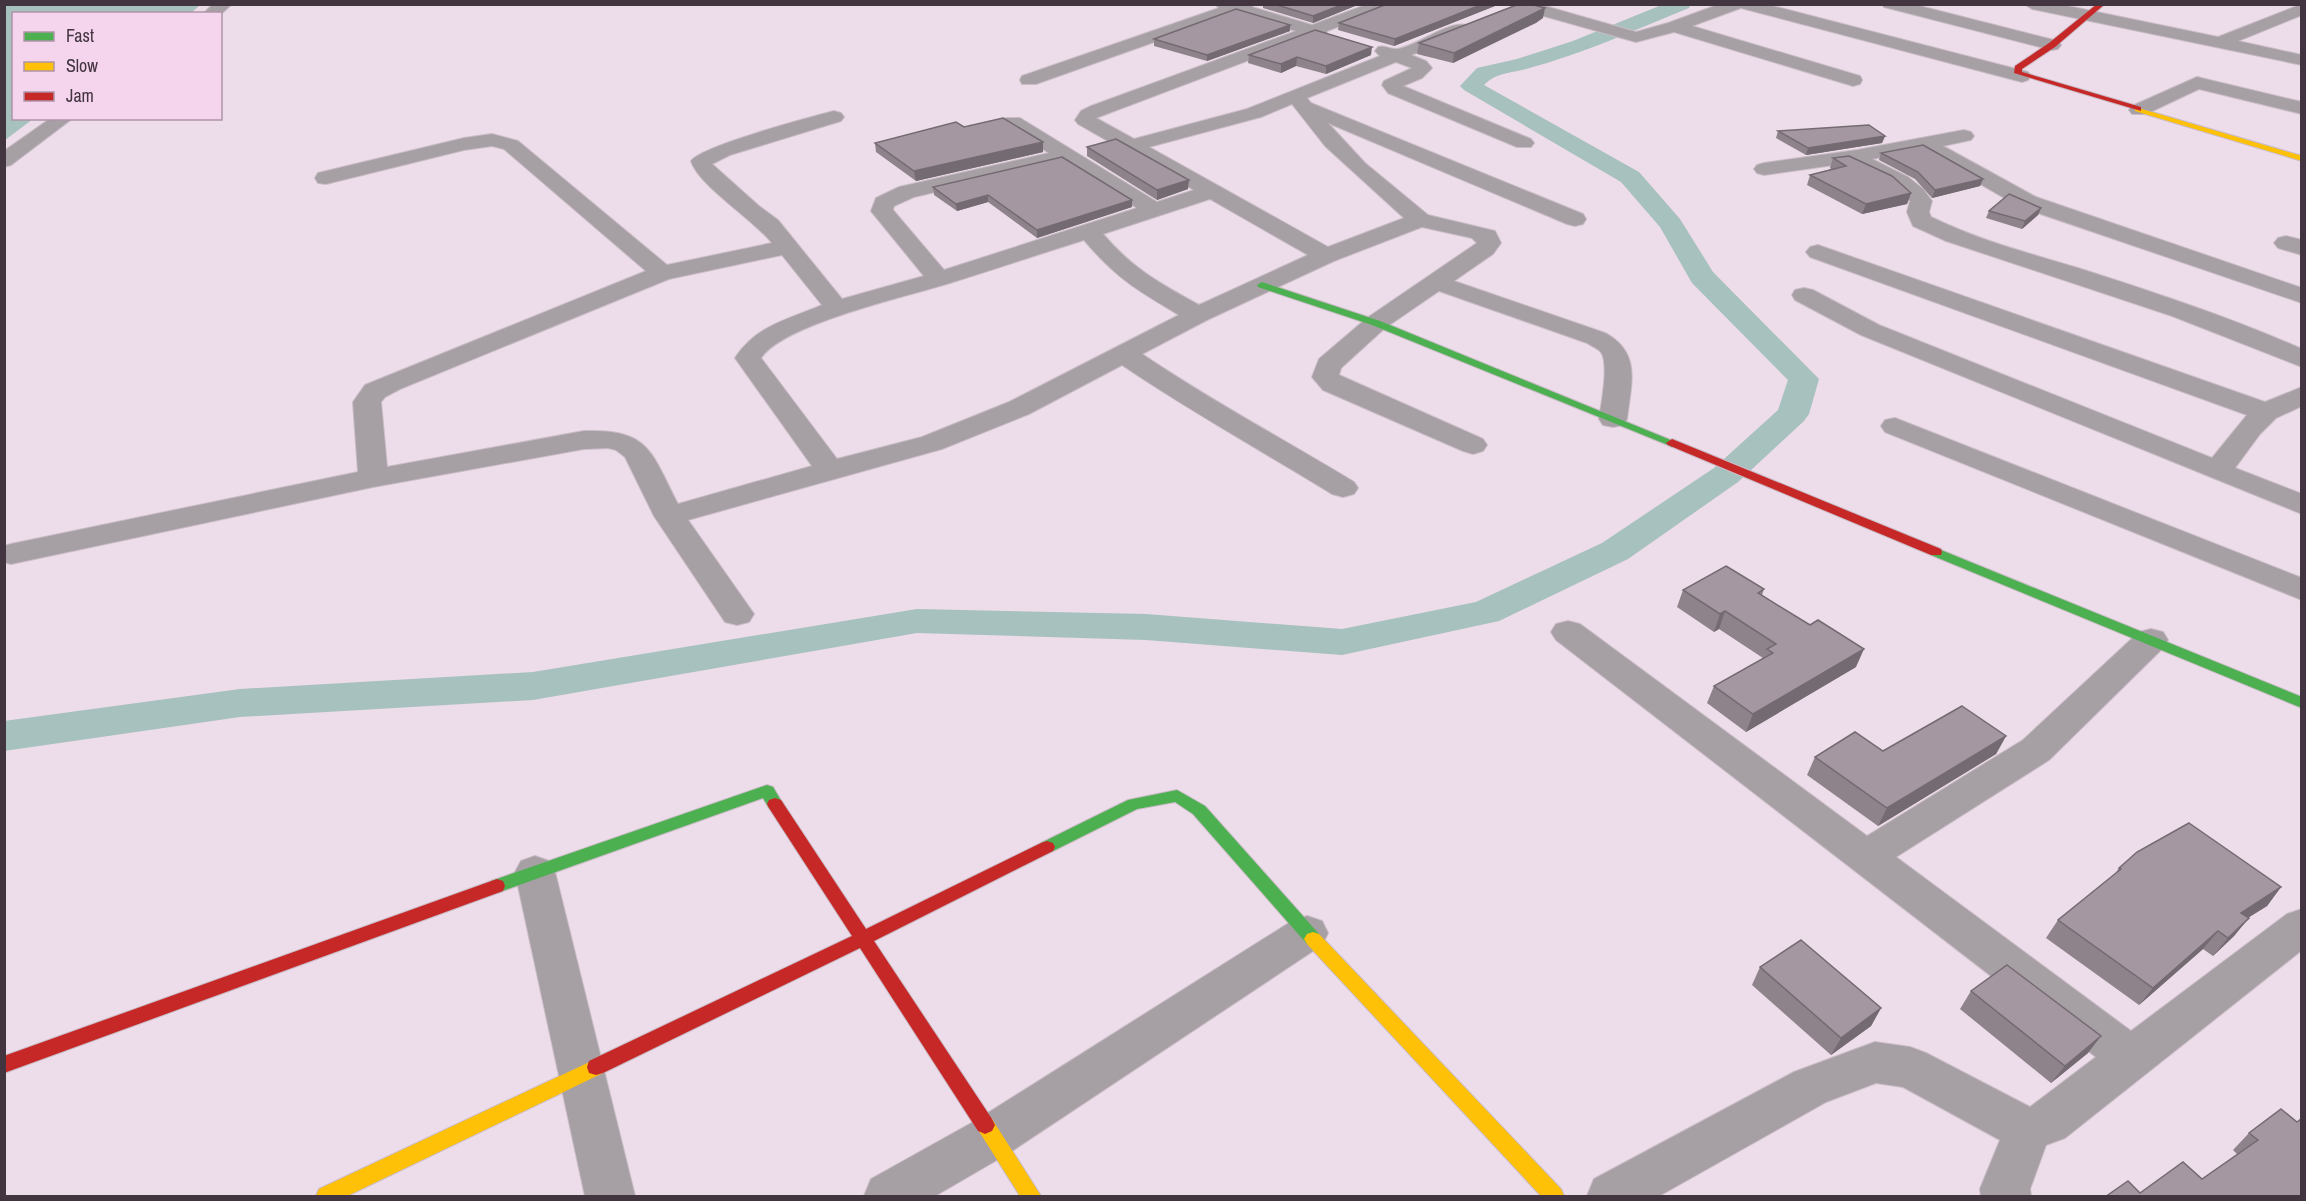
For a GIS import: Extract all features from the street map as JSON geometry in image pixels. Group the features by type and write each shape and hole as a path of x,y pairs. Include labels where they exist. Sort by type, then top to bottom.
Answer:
{"street":[{"path":"1326,256 1085,120 1088,115 1385,4"},
{"path":"1500,14 1519,5 1636,37 1674,27 1737,4"},
{"path":"1744,4 2022,76 2301,159"},
{"path":"1890,4 2052,45"},
{"path":"2032,4 2301,60"},
{"path":"2022,76 2018,73 2018,68 2022,63 2052,45 2102,4"},
{"path":"1029,80 1235,6 1338,38"},
{"path":"2219,43 2301,9"},
{"path":"1131,146 1300,101 1395,54 1479,22"},
{"path":"1674,27 1853,80"},
{"path":"1372,48 1395,54 1423,68 1415,75 1396,81 1391,85 1395,89 1524,143"},
{"path":"2139,110 2197,83 2301,108"},
{"path":"1300,101 1575,219"},
{"path":"1300,101 1332,142 1420,220 1487,236 1489,243 1485,249 1376,323 1328,365 1325,377 1333,384 1473,445"},
{"path":"834,117 717,153 701,161 703,167 751,211 770,225 837,308"},
{"path":"4,161 61,120"},
{"path":"1012,122 1155,210"},
{"path":"1764,169 1848,157 1964,136"},
{"path":"326,178 464,144 492,140 502,142 511,145 662,273"},
{"path":"1925,144 2028,202 2301,296"},
{"path":"939,279 882,211 884,203 907,192 1067,155"},
{"path":"1848,157 1898,180 1915,192 1921,201 1918,212 1921,222 1946,234 2214,322 2252,336 2301,359"},
{"path":"830,470 748,358 756,345 772,335 837,308 939,279 1213,191"},
{"path":"669,516 932,443 1019,408 1122,353 1262,285 1326,256 1420,220"},
{"path":"1089,231 1114,261 1134,278 1198,315"},
{"path":"373,478 368,402 375,391 409,375 662,273 789,246"},
{"path":"1818,252 2266,412"},
{"path":"1438,283 1596,338 1611,347 1617,356 1617,392 1613,419"},
{"path":"1262,285 1376,323 2301,703"},
{"path":"1804,295 1870,330 2301,505"},
{"path":"1122,353 1192,400 1249,431 1343,488"},
{"path":"2218,471 2250,428 2266,412 2301,395"},
{"path":"1895,426 2301,590"},
{"path":"11,554 373,478 584,440 610,439 626,444 637,453 669,516 737,614"},
{"path":"1568,632 2132,1058"},
{"path":"1865,857 2036,750 2151,640"},
{"path":"4,1065 535,872 767,791 1030,1197"},
{"path":"326,1197 863,939 1134,804 1177,796 1199,810 1307,933 1554,1197"},
{"path":"535,872 610,1197"},
{"path":"2006,1197 2005,1189 2028,1130 2048,1122 2301,927"},
{"path":"890,1197 992,1137 1307,933"},
{"path":"1612,1197 1810,1087 1875,1062 1911,1068 2028,1130"}],"shaded area":[{"path":"5,4 200,4 192,12 12,12 12,120 32,120 5,140"}],"building":[{"path":"1274,4 1344,4 1313,16"},
{"path":"1387,4 1483,4 1395,39 1339,23"},
{"path":"1519,4 1545,8 1454,53 1419,43"},
{"path":"1236,9 1290,25 1207,55 1154,39"},
{"path":"1315,30 1372,47 1326,66 1297,57 1281,64 1249,55"},
{"path":"1003,118 1043,142 914,171 875,143 956,122 964,127"},
{"path":"1869,125 1885,136 1808,148 1778,131"},
{"path":"1116,139 1189,180 1157,190 1087,147"},
{"path":"1923,145 1983,179 1935,190 1918,172 1881,153"},
{"path":"1849,156 1892,176 1911,193 1866,204 1810,175 1846,166 1833,158"},
{"path":"1062,157 1132,200 1037,230 988,195 956,204 933,187"},
{"path":"2009,194 2041,208 2025,221 1989,211"},
{"path":"1726,566 1764,589 1758,593 1810,625 1818,620 1864,649 1753,714 1714,686 1773,653 1767,649 1776,644 1725,611 1720,614 1683,590"},
{"path":"1962,706 2006,736 1887,808 1815,757 1855,732 1883,751"},
{"path":"2189,823 2281,887 2241,913 2249,918 2228,938 2218,931 2153,988 2058,920 2121,869 2119,868 2137,852"},
{"path":"1801,940 1881,1008 1841,1038 1760,967"},
{"path":"2007,965 2101,1036 2065,1066 1971,991"},
{"path":"2281,1109 2297,1122 2301,1119 2301,1197 2105,1197 2128,1181 2140,1193 2183,1162 2202,1179 2258,1140 2249,1133"}],"waterway":[{"path":"4,736 240,703 533,686 917,621 1146,627 1342,642 1486,612 1615,551 1726,475 1793,414 1804,379 1702,277 1671,224 1630,177 1471,86 1484,72 1522,64 1580,45 1682,4"}],"traffic: fast":[{"path":"1262,285 1376,323 1672,443"},
{"path":"1936,552 2302,703"},
{"path":"497,886 767,791 775,804"},
{"path":"1047,847 1134,804 1177,796 1199,810 1313,939"}],"traffic: slow":[{"path":"2138,109 2302,159"},
{"path":"1313,939 1554,1196"},
{"path":"326,1196 596,1067"},
{"path":"985,1125 1031,1196"}],"traffic: jam":[{"path":"2102,4 2052,45 2018,68 2018,73 2138,109"},
{"path":"1672,443 1936,552"},
{"path":"775,804 985,1125"},
{"path":"596,1067 863,939 1047,847"},
{"path":"4,1065 497,886"}]}
